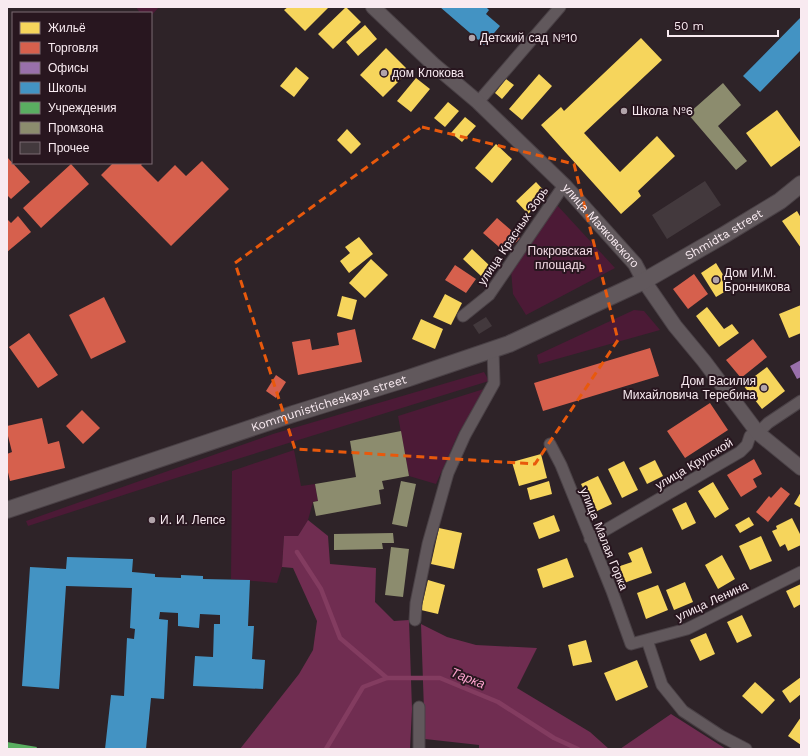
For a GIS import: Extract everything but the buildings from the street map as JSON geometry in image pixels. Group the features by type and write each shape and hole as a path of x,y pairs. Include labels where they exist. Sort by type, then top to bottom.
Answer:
{"main road":[{"name":"Shmidta street","path":"644,280 724,235 780,201 801,184"},
{"name":"Kommunisticheskaya street","path":"7,510 293,414 493,350 509,344 644,280"}],"street":[{"name":"улица Маяковского","path":"373,7 427,59 478,102 565,186 635,264 675,326 704,361 758,433 801,468"},
{"path":"478,102 560,7"},
{"name":"улица Красных Зорь","path":"463,316 489,295 560,191 565,186"},
{"path":"415,620 416,603 428,544 448,473 464,436 494,383 493,350"},
{"name":"улица Крупской","path":"590,539 740,452 747,445 750,436 758,433 768,423 801,401"},
{"name":"улица Малая Горка","path":"550,444 561,465 612,591 631,644"},
{"name":"улица Ленина","path":"631,644 687,629 801,572"},
{"path":"647,640 662,685 683,710 721,736 746,749"},
{"path":"419,707 419,749"}],"highlighted area":[{"path":"422,127 574,164 618,340 535,464 295,449 235,263"}],"green space":[{"path":"136,7 159,7 152,15 152,12 139,12"},
{"name":"Покровская площадь","path":"556,204 615,268 526,315 513,294 511,270"},
{"path":"634,310 644,311 660,330 539,364 537,355"},
{"path":"484,372 489,381 176,478 28,526 26,521 273,434"},
{"path":"487,388 459,432 436,484 409,476 398,416"},
{"path":"294,450 301,486 315,484 318,501 313,502 308,520 298,536 284,536 282,567 277,583 231,579 232,471"}],"shaded area":[{"path":"308,520 328,536 330,564 376,568 375,602 394,621 409,620 412,709 410,749 240,749 299,674 313,650 317,621 293,568 282,567 284,536 298,536"},
{"path":"421,624 447,637 476,645 537,648 517,688 590,732 609,749 479,749 479,745 425,739"},
{"path":"671,714 726,749 620,749"}],"waterway":[{"path":"297,552 321,589 340,638 387,678"},
{"name":"Тарка","path":"326,749 363,687 387,678 440,678 498,702 554,738 578,749"}],"place":[{"name":"Детский сад №10","path":"472,38"},
{"name":"дом Клокова","path":"384,73"},
{"name":"Школа №6","path":"624,111"},
{"name":"Дом И.М. Бронникова","path":"716,280"},
{"name":"Дом Василия Михайловича Теребина","path":"764,388"},
{"name":"И. И. Лепсе","path":"152,520"}]}
